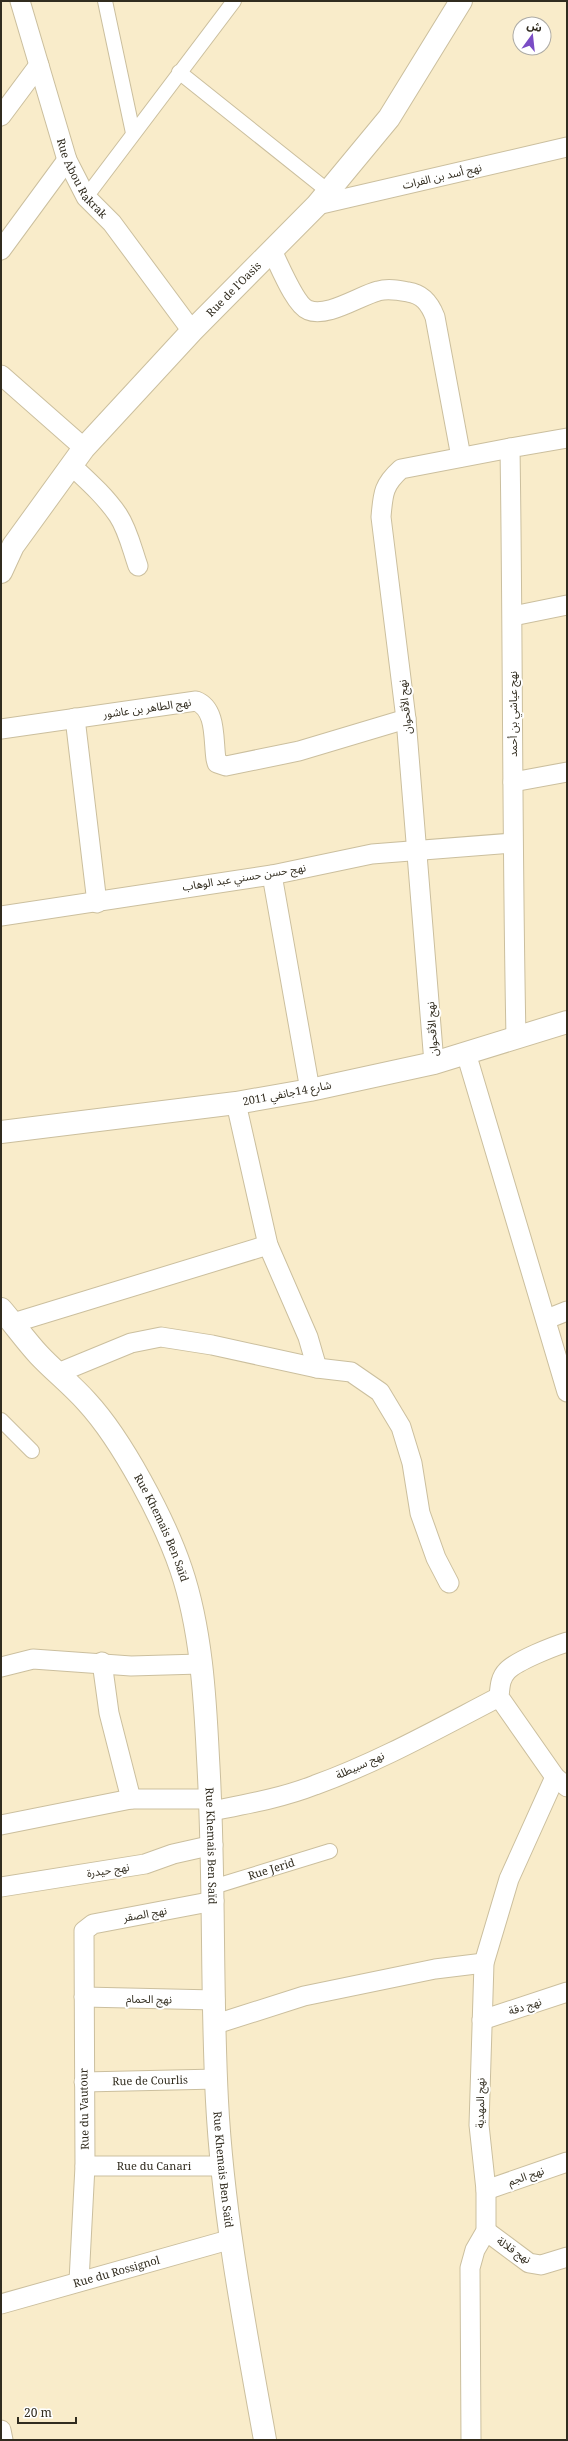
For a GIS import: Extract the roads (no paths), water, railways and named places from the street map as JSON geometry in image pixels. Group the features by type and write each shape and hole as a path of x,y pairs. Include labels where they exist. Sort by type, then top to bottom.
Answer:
{"street":[{"name":"Rue Abou Rakrak","path":"20,1 67,160 86,197 112,224 192,331"},
{"path":"105,1 133,133"},
{"path":"86,197 234,1"},
{"name":"Rue de l'Oasis","path":"1,572 13,546 78,457 192,331 323,198 389,118 461,1"},
{"path":"1,116 39,65"},
{"path":"179,72 323,198"},
{"name":"نهج أسد بن الفرات","path":"323,198 567,147"},
{"path":"1,250 67,160"},
{"path":"272,250 299,304 308,310 333,308 379,290 395,289 414,293 424,298 431,306 435,317 460,457"},
{"path":"1,375 78,457 98,492 118,515 128,535 138,566"},
{"path":"510,448 567,438"},
{"name":"نهج الأقحوان","path":"434,1063 418,850 406,719 382,517 384,493 389,479 401,469 510,448"},
{"name":"نهج عياشي بن أحمد","path":"510,448 513,616 512,843 516,1037"},
{"path":"513,616 567,605"},
{"name":"نهج الطاهر بن عاشور","path":"1,729 196,701 203,704 210,712 217,763 226,766 299,751 406,719"},
{"path":"75,718 97,903"},
{"path":"513,782 567,772"},
{"name":"نهج حسن حسني عبد الوهاب","path":"1,916 97,903 180,887 272,875 372,854 512,843"},
{"path":"272,875 310,1090"},
{"name":"شارع 14جانفي 2011","path":"1,1132 236,1103 310,1090 434,1063 567,1022"},
{"path":"466,1053 567,1392"},
{"path":"236,1103 268,1245 308,1337 317,1368"},
{"path":"7,1316 268,1245"},
{"path":"546,1319 567,1311"},
{"name":"Rue Khemais Ben Saïd","path":"7,1316 58,1373 88,1403 122,1449 163,1526 181,1570 194,1625 200,1664 211,1805 217,2079 222,2166 232,2239 265,2440"},
{"path":"58,1373 131,1343 161,1337 212,1345 317,1368 351,1372 380,1392 401,1427 412,1463 420,1513 436,1558 449,1583"},
{"path":"1,1420 32,1451"},
{"path":"561,1782 499,1697 500,1682 508,1670 552,1647 567,1642"},
{"path":"1,1667 33,1659 102,1662 131,1666 200,1664"},
{"path":"102,1662 108,1713 119,1747 131,1799"},
{"name":"نهج سبيطلة","path":"1,1825 131,1799 211,1805 264,1801 316,1786 428,1734 499,1697"},
{"name":"نهج المهدية","path":"486,2231 486,2190 479,2126 484,1963 508,1879 561,1782"},
{"name":"نهج حيدرة","path":"1,1887 145,1864 173,1854 213,1846"},
{"name":"Rue Jerid","path":"214,1894 330,1851"},
{"name":"نهج الصقر","path":"84,1937 88,1926 93,1924 214,1894"},
{"name":"Rue du Vautour","path":"79,2281 85,2166 84,1937"},
{"path":"216,2024 304,1996 435,1969 484,1963"},
{"name":"نهج دقة","path":"482,2020 567,1992"},
{"name":"نهج الحمام","path":"84,1997 215,2000"},
{"name":"Rue de Courlis","path":"84,2082 217,2079"},
{"name":"نهج الجم","path":"486,2190 567,2162"},
{"name":"Rue du Canari","path":"85,2166 222,2166"},
{"path":"471,2440 470,2268 475,2250 486,2231"},
{"name":"نهج قلالة","path":"486,2231 529,2263 541,2265 567,2257"},
{"name":"Rue du Rossignol","path":"1,2304 232,2239"},
{"path":"1,2430 3,2440"}]}
